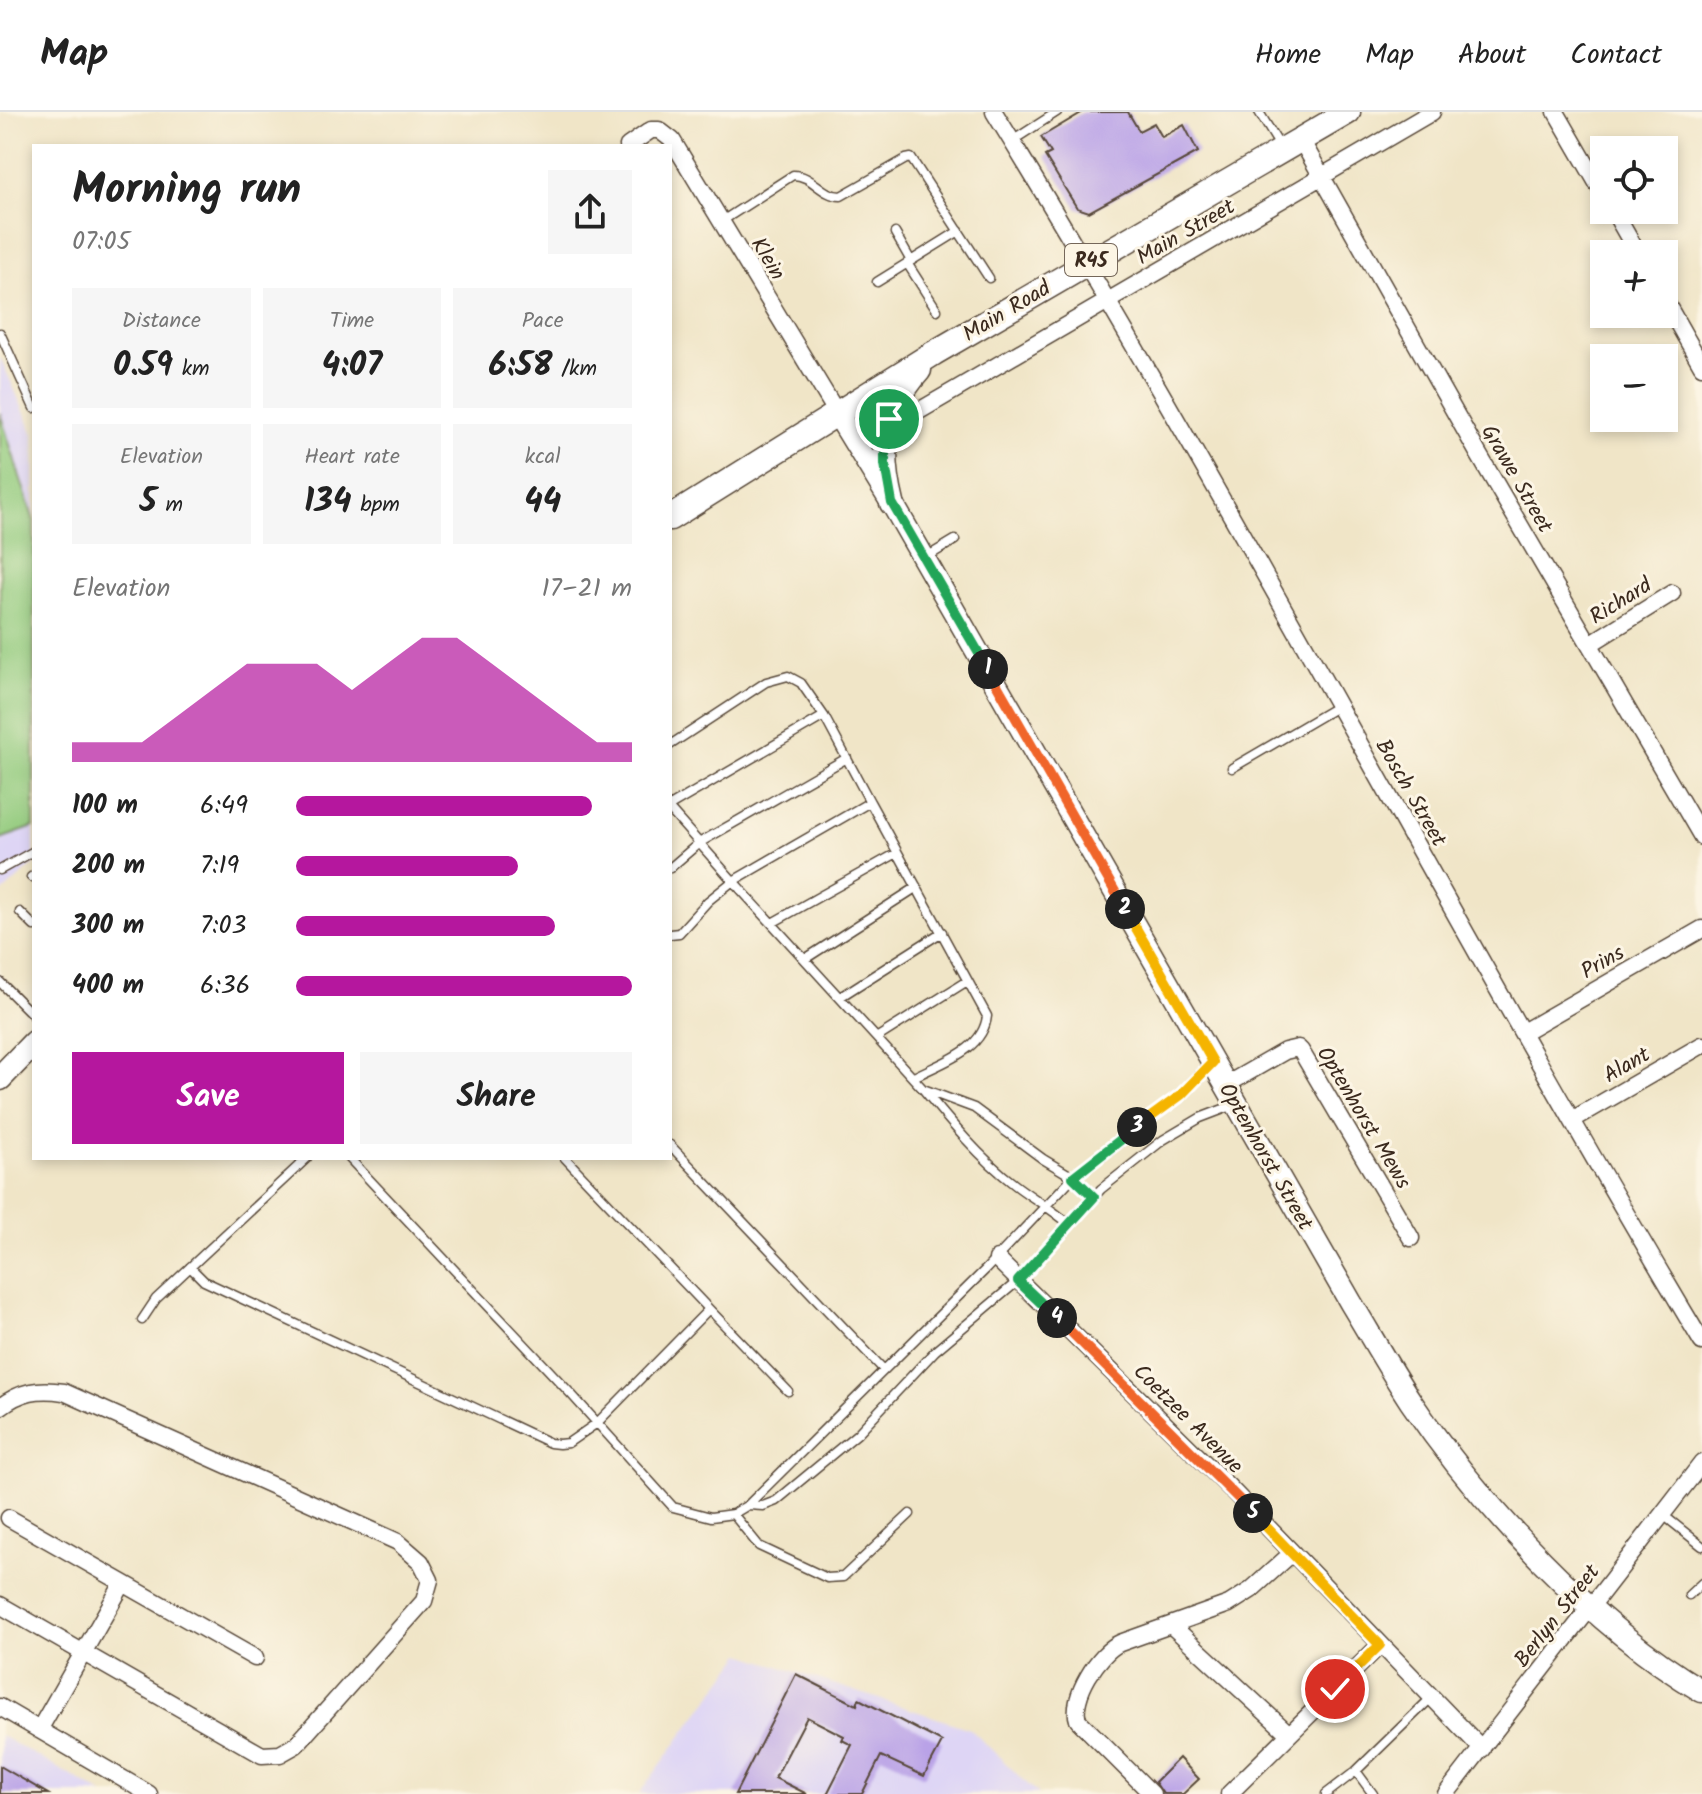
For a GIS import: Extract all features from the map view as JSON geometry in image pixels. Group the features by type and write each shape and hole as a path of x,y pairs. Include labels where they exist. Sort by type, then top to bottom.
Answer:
{"main road":[{"name":"Main Road","path":"672,517 934,353 1348,112"},
{"path":"892,503 885,464 889,419 905,385 934,353"},
{"name":"Optenhorst Street","path":"837,413 924,558 1351,1303 1411,1402 1463,1471 1524,1542 1590,1606 1675,1675 1702,1704"},
{"path":"0,1078 32,1045"},
{"name":"Optenhorst Street","path":"1675,1675 1702,1691"}],"street":[{"name":"Bosch Street","path":"994,112 1087,262 1572,1120 1702,1342"},
{"name":"Main Street","path":"919,411 1432,112"},
{"path":"1556,112 1590,171"},
{"name":"Klein","path":"631,144 651,130 659,130 672,140 837,413"},
{"name":"Grawe Street","path":"1291,144 1322,176 1479,455 1702,837"},
{"path":"1678,324 1702,366"},
{"name":"Richard","path":"1590,644 1672,593"},
{"name":"Prins","path":"1523,1032 1702,929"},
{"name":"Alant","path":"1572,1120 1702,1045"},
{"name":"Optenhorst Mews","path":"1232,1095 1285,1051 1298,1048 1411,1238"},
{"name":"Coetzee Avenue","path":"997,1259 1229,1487 1482,1749"},
{"path":"0,1407 14,1397 40,1388 64,1392 398,1542 421,1562 430,1580 424,1601 296,1745 280,1754 262,1755 0,1605"},
{"name":"Berlyn Street","path":"1446,1794 1702,1463"},
{"path":"9,1518 255,1658"},
{"path":"1152,1794 1085,1729 1075,1711 1077,1700 1097,1663 1111,1647 1242,1597 1291,1554"},
{"path":"39,1730 123,1583"},
{"path":"1171,1625 1289,1734"},
{"path":"1229,1794 1380,1645"},
{"path":"0,1707 149,1794"}],"lane":[{"path":"1012,141 1057,112"},
{"path":"1259,112 1291,144"},
{"path":"721,221 793,175 802,175 831,196 841,196 911,158 989,278"},
{"path":"877,282 959,231"},
{"path":"895,233 937,310"},
{"path":"0,333 32,404"},
{"path":"924,558 955,540"},
{"path":"672,744 766,682 788,676 801,683 824,716 987,1016 986,1028 976,1044 914,1077"},
{"path":"1232,768 1338,706"},
{"path":"672,807 824,716"},
{"path":"672,866 699,843 847,758"},
{"path":"672,934 679,933 708,901 733,881 870,802"},
{"path":"672,810 914,1077 947,1119 1013,1184 1047,1205 1069,1224"},
{"path":"0,870 32,852"},
{"path":"772,923 897,853"},
{"path":"805,959 917,887"},
{"path":"20,912 32,924"},
{"path":"840,997 942,932"},
{"path":"878,1037 967,981"},
{"path":"0,982 32,1014"},
{"path":"351,1160 673,1507 711,1517 733,1514 748,1505 997,1259 1073,1177 1181,1095 1213,1062"},
{"path":"923,1089 974,1108 1073,1177 1094,1197"},
{"path":"748,1505 763,1506 776,1501 821,1465 857,1434 935,1351 1018,1281 1094,1197 1163,1140 1232,1095"},
{"path":"672,1147 884,1370"},
{"path":"142,1320 156,1299 305,1160"},
{"path":"567,1160 788,1391"},
{"path":"190,1267 204,1281 550,1443 568,1443 597,1423 709,1309"},
{"path":"733,1514 759,1546 827,1578 843,1577 910,1514"},
{"path":"1662,1514 1702,1546"},
{"path":"1689,1595 1702,1583"},
{"path":"1326,1794 1356,1771 1431,1698"},
{"path":"1356,1771 1373,1794"}],"shaded area":[{"path":"0,357 32,429 32,866 0,895"},
{"path":"742,1654 970,1729 1038,1794 639,1794"},
{"path":"0,1735 103,1794 0,1794"}],"green space":[{"path":"0,413 32,515 32,828 0,839"}],"building":[{"path":"1083,112 1128,112 1139,131 1154,123 1162,137 1184,125 1198,152 1089,212 1077,208 1045,156 1051,153 1041,137"},
{"path":"796,1674 857,1705 859,1699 942,1742 924,1776 881,1756 862,1794 827,1794 852,1745 842,1740 844,1736 807,1717 775,1778 807,1794 735,1794"},
{"path":"1179,1758 1199,1779 1183,1794 1163,1794 1155,1782"},
{"path":"0,1766 48,1794 0,1794"}],"route":[{"path":"889,419 885,464 892,503 1213,1062 1181,1095 1073,1177 1094,1197 1018,1281 1229,1487 1380,1645 1335,1689"}]}
